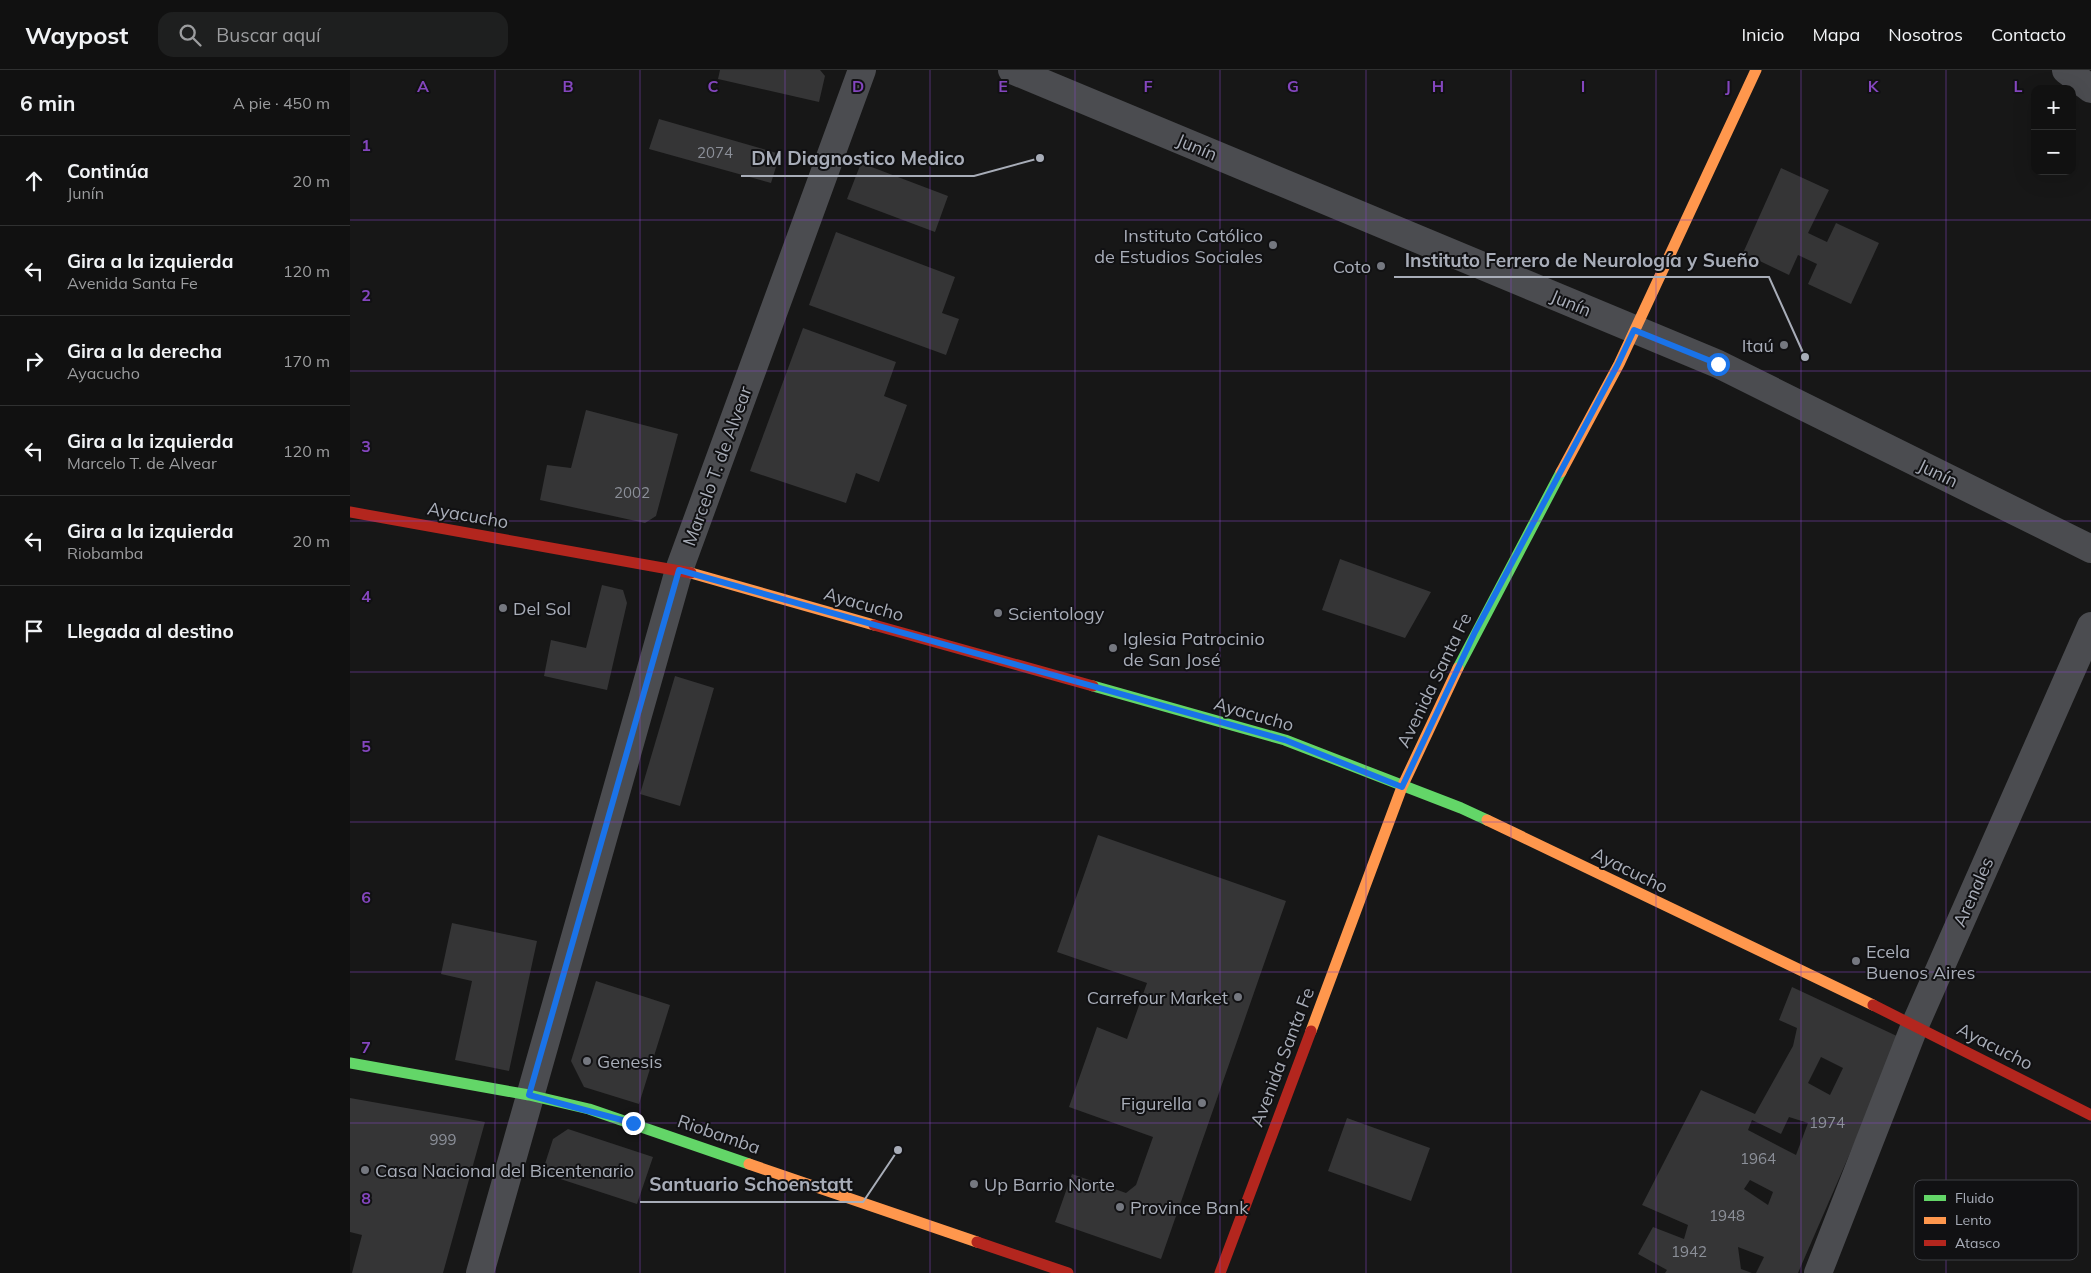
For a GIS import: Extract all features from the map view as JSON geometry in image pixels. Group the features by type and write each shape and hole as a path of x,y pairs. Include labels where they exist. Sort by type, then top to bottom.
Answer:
{"street":[{"name":"Marcelo T. de Alvear","path":"480,1273 679,570 862,70"},
{"name":"Junín","path":"1012,70 1718,364 2091,549"},
{"name":"Avenida Santa Fe","path":"1220,1273 1402,787 1475,632 1618,364 1756,70"},
{"path":"2066,70 2091,89"},
{"name":"Ayacucho","path":"350,512 679,570 1285,740 1402,787 1461,808 1914,1025 2091,1115"},
{"name":"Arenales","path":"1818,1273 1914,1025 2091,626"},
{"name":"Riobamba","path":"350,1063 529,1095 633,1123 1068,1273"}],"building":[{"path":"720,70 820,70 825,76 819,102 718,79"},
{"path":"659,119 780,154 771,183 649,149"},
{"path":"861,163 948,196 935,232 847,199"},
{"path":"1781,168 1829,190 1808,233 1827,242 1836,223 1879,243 1851,304 1808,284 1817,264 1798,255 1789,275 1743,253"},
{"path":"836,232 955,277 942,313 959,319 946,355 809,305"},
{"path":"803,328 896,362 884,396 907,405 879,482 856,473 846,503 750,471"},
{"path":"586,410 678,434 656,516 645,523 540,500 547,465 571,468"},
{"path":"1340,559 1431,592 1405,638 1322,610"},
{"path":"602,585 623,590 627,603 607,690 544,676 551,640 586,648"},
{"path":"675,676 714,688 680,806 640,794"},
{"path":"1098,835 1286,901 1161,1259 1055,1222 1072,1174 1126,1193 1136,1185 1153,1137 1069,1107 1097,1027 1127,1039 1147,983 1057,952"},
{"path":"452,923 537,941 509,1071 455,1060 472,981 441,974"},
{"path":"596,981 670,1005 639,1104 584,1087 571,1061"},
{"path":"1792,987 1899,1037 1798,1273 1756,1273 1764,1257 1738,1247 1741,1269 1752,1273 1665,1273 1667,1270 1638,1254 1653,1227 1684,1239 1688,1225 1642,1205 1701,1090 1755,1114 1793,1046 1797,1028 1779,1020","holes":["1821,1057 1843,1068 1830,1095 1808,1083","1789,1117 1808,1123 1796,1155 1748,1130 1752,1120 1781,1134","1750,1180 1773,1192 1768,1205 1744,1189"]},
{"path":"350,1098 485,1122 443,1273 352,1273 362,1235 350,1232"},
{"path":"1347,1118 1430,1148 1411,1201 1328,1171"},
{"path":"568,1129 653,1157 637,1204 542,1173 553,1139"}],"traffic: fast":[{"path":"1458,668 1561,472"},
{"path":"1093,686 1285,740 1461,808 1487,820"},
{"path":"350,1063 529,1095 589,1109 749,1164"}],"traffic: slow":[{"path":"1561,472 1619,364 1756,70"},
{"path":"691,573 874,625"},
{"path":"1311,1031 1402,787 1458,668"},
{"path":"1487,820 1873,1005"},
{"path":"749,1164 977,1242"}],"traffic: jam":[{"path":"350,512 691,573"},
{"path":"874,625 1093,686"},
{"path":"1873,1005 2091,1115"},
{"path":"1220,1273 1311,1031"},
{"path":"977,1242 1068,1273"}],"place":[{"name":"DM Diagnostico Medico","path":"1040,158"},
{"name":"Instituto Católico de Estudios Sociales","path":"1273,245"},
{"name":"Coto","path":"1381,266"},
{"name":"Itaú","path":"1784,345"},
{"name":"Instituto Ferrero de Neurología y Sueño","path":"1805,357"},
{"name":"Del Sol","path":"503,608"},
{"name":"Scientology","path":"998,613"},
{"name":"Iglesia Patrocinio de San José","path":"1113,648"},
{"name":"Ecela Buenos Aires","path":"1856,961"},
{"name":"Carrefour Market","path":"1238,997"},
{"name":"Genesis","path":"587,1061"},
{"name":"Figurella","path":"1202,1103"},
{"name":"Santuario Schoenstatt","path":"898,1150"},
{"name":"Casa Nacional del Bicentenario","path":"365,1170"},
{"name":"Up Barrio Norte","path":"974,1184"},
{"name":"Province Bank","path":"1120,1207"}],"route":[{"path":"633,1123 589,1109 529,1095 679,570 1285,740 1402,787 1475,632 1557,480 1634,330 1718,364"}]}
